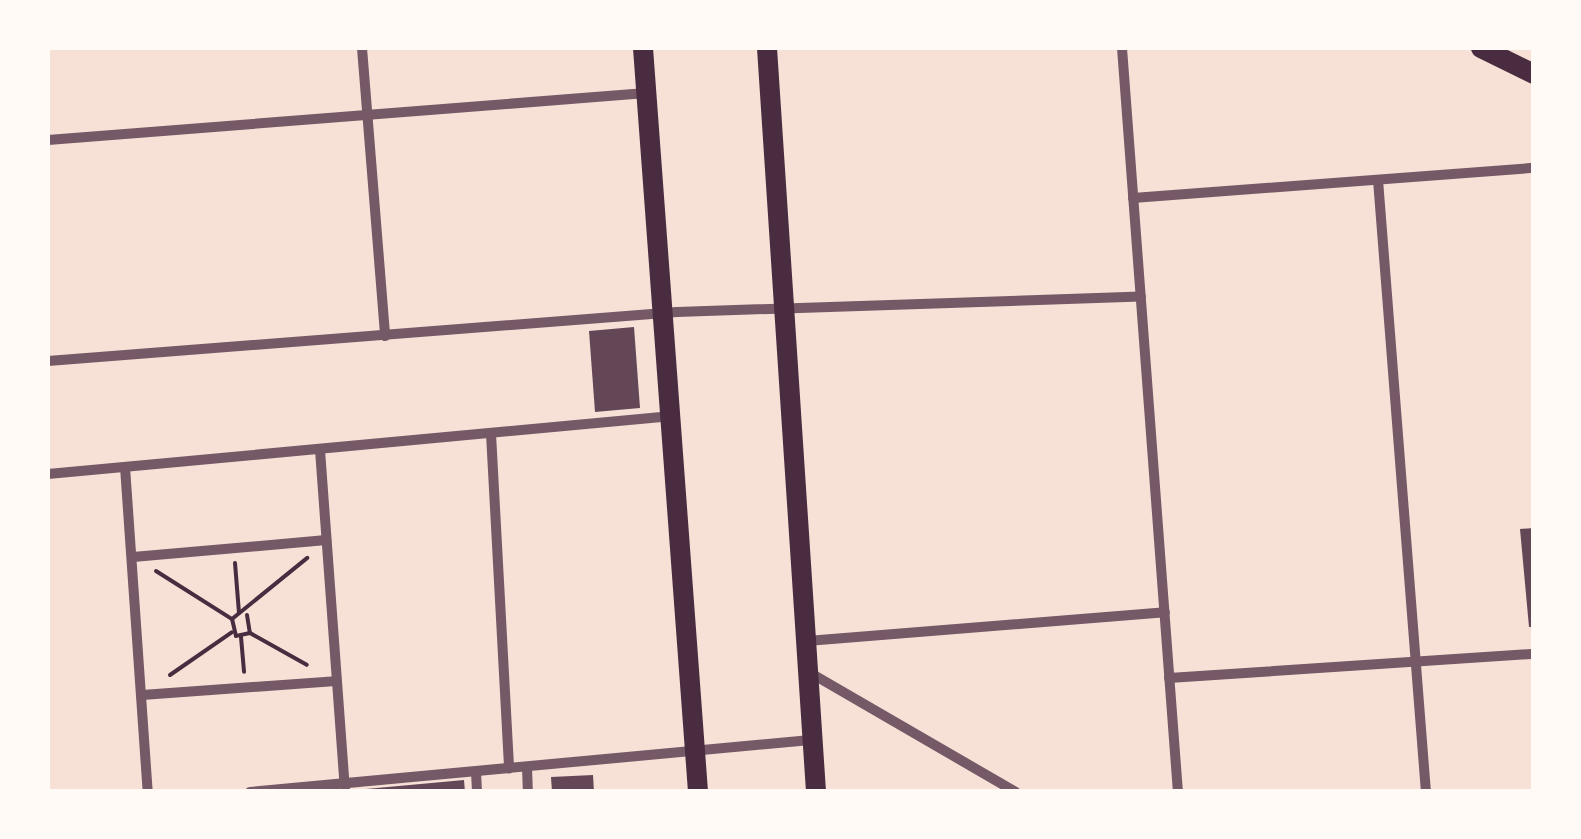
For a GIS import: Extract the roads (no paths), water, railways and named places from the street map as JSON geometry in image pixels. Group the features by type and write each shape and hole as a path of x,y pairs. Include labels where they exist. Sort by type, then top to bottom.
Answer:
{"highway":[{"path":"643,48 698,792"},
{"path":"767,48 816,792"},
{"path":"1481,48 1534,74"}],"street":[{"path":"362,48 385,336"},
{"path":"1122,48 1178,792"},
{"path":"48,140 370,118 646,93"},
{"path":"1134,198 1534,168"},
{"path":"1378,180 1426,792"},
{"path":"48,361 664,312 1141,297"},
{"path":"48,474 672,416"},
{"path":"491,434 509,770"},
{"path":"320,450 344,789"},
{"path":"125,467 148,792"},
{"path":"132,557 326,540"},
{"path":"804,641 1164,612"},
{"path":"1170,678 1534,654"},
{"path":"806,671 1016,792"},
{"path":"142,695 335,680"},
{"path":"250,792 344,789 476,772 810,740"},
{"path":"526,767 528,792"},
{"path":"476,772 477,792"}]}
